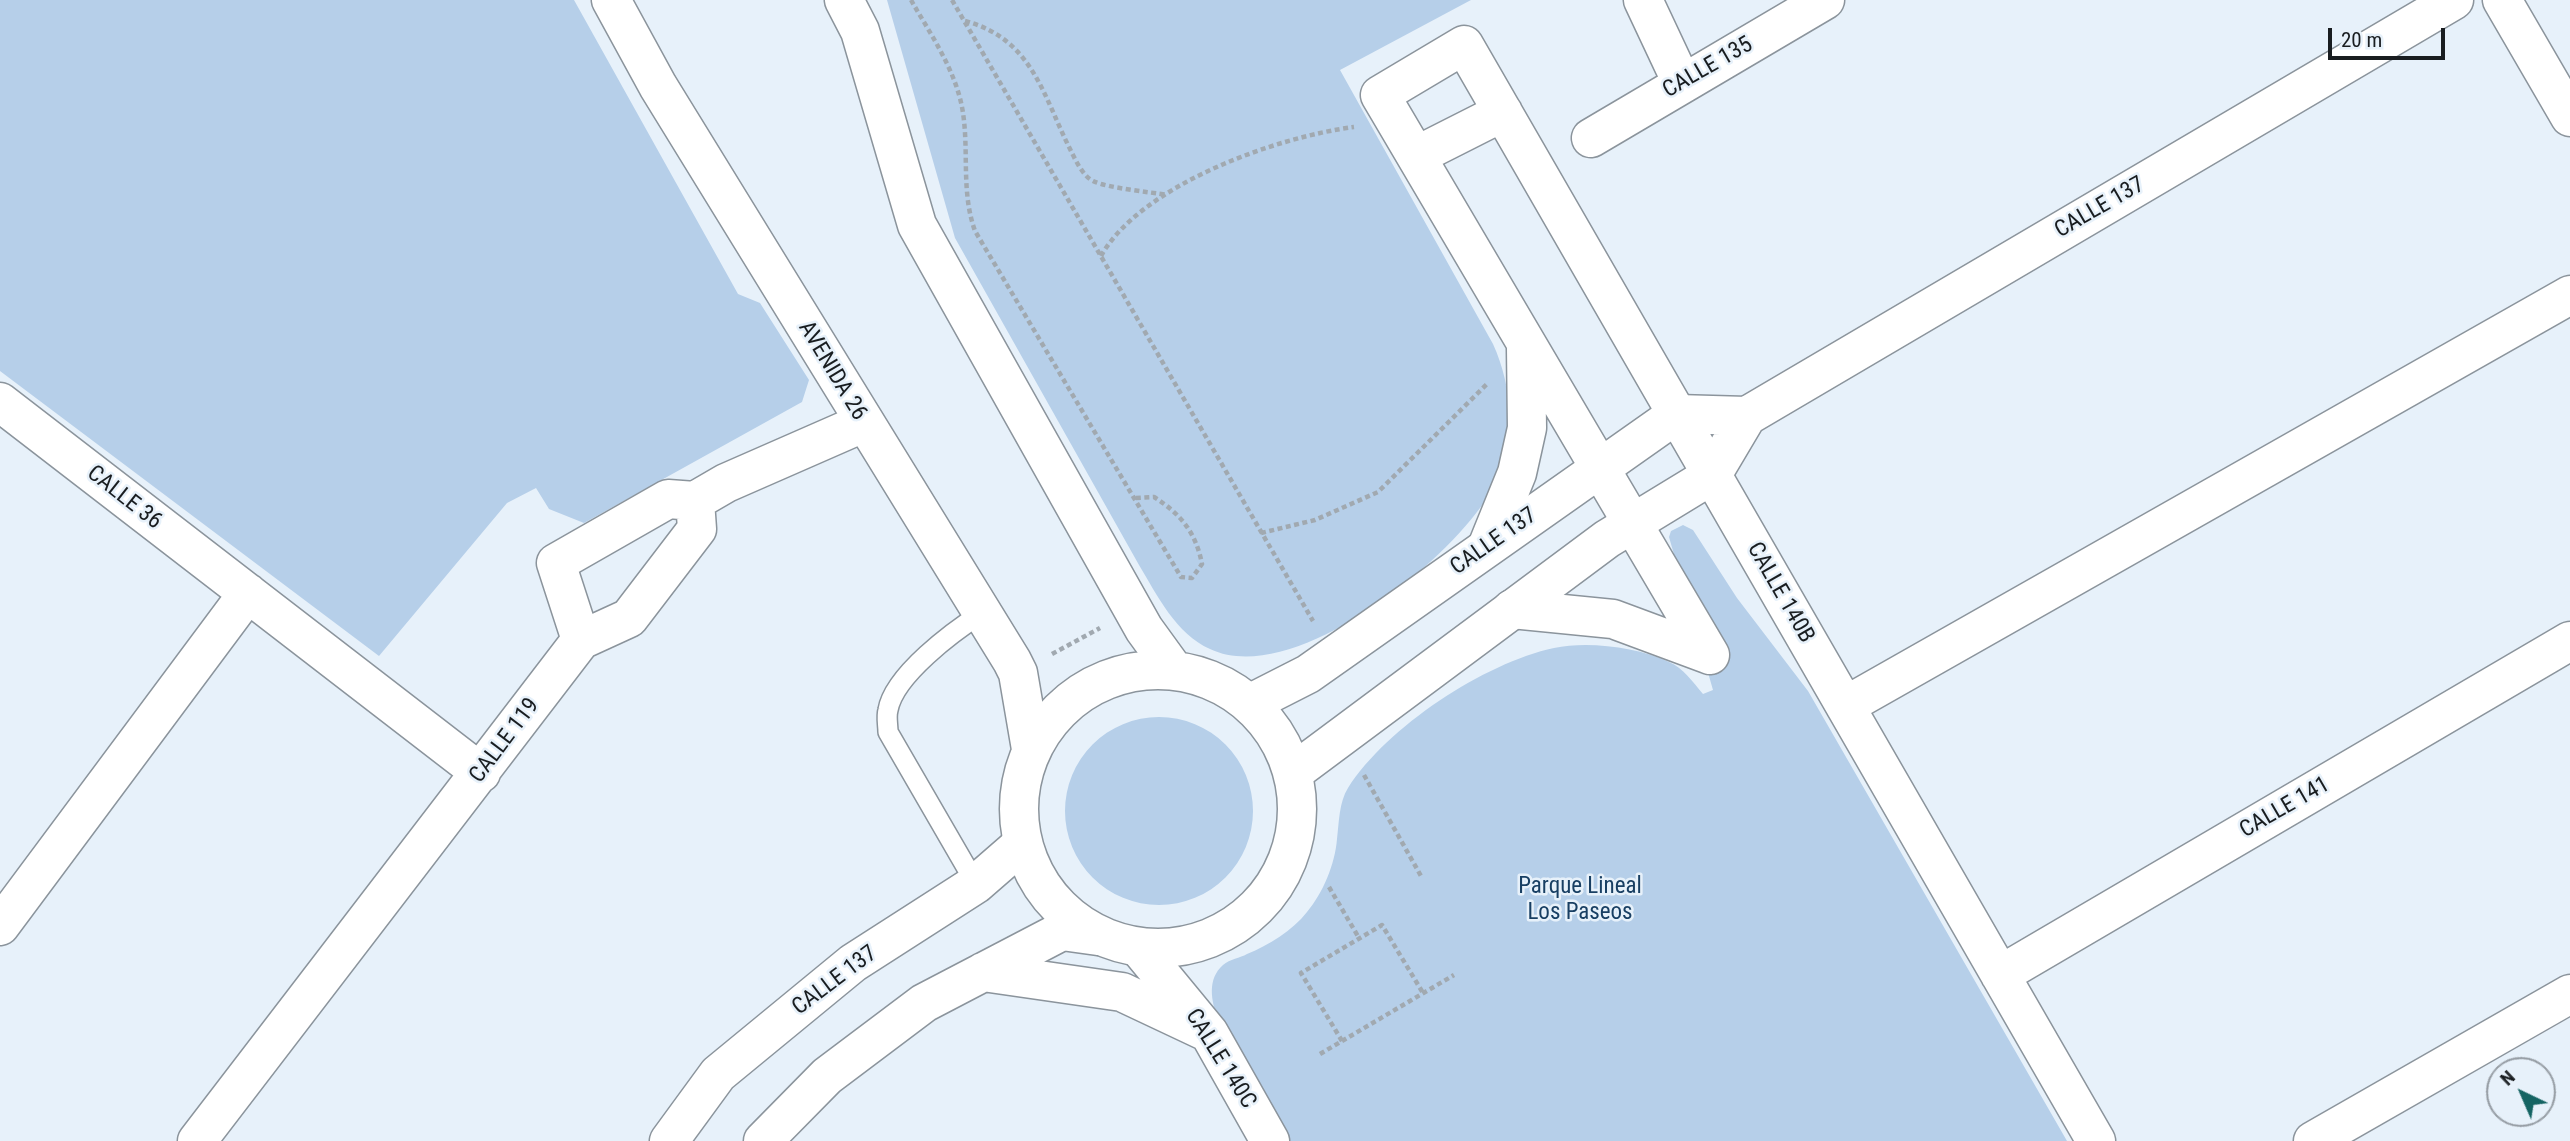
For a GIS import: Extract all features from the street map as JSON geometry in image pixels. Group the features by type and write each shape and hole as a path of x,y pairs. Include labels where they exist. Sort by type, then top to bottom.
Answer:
{"street":[{"name":"AVENIDA 26","path":"611,0 658,86 1018,673 1031,749"},
{"path":"844,0 860,31 917,225 1144,629 1173,669"},
{"path":"1643,0 1682,83"},
{"name":"CALLE 135","path":"1591,138 1825,0"},
{"name":"CALLE 137","path":"1294,772 1511,609 1631,524 1712,475 1746,416 2454,0"},
{"path":"2502,0 2570,117"},
{"name":"CALLE 140B","path":"1416,156 1380,94 1464,45 2096,1141"},
{"path":"1503,112 1416,156 1597,468 1710,655 1613,619 1511,609"},
{"path":"1845,706 2570,295"},
{"path":"1486,547 1517,473 1527,428 1526,345"},
{"name":"CALLE 36","path":"3,411 248,593 481,773"},
{"path":"1677,414 1746,416"},
{"name":"CALLE 137","path":"1251,703 1308,674 1677,414"},
{"path":"581,640 556,563 668,499 695,501 737,478 863,423"},
{"name":"CALLE 119","path":"197,1141 581,640 629,618 697,529 695,501"},
{"path":"0,926 248,593"},
{"name":"CALLE 141","path":"2000,975 2570,641"},
{"path":"762,1141 827,1076 924,1003 1062,931 1098,936 1139,948 1178,947 1216,936 1249,915 1275,885 1292,850 1298,811 1294,772 1277,734 1251,703 1215,680 1173,669 1130,671 1089,686 1055,714 1031,749 1021,775 1017,803 1022,844 1038,882 1046,893 1064,914 1098,936"},
{"name":"CALLE 137","path":"669,1141 718,1074 853,963 975,884 1022,844"},
{"name":"CALLE 140C","path":"1139,948 1209,1033 1270,1141"},
{"path":"984,972 1122,992 1209,1033"},
{"path":"2314,1141 2570,994"}],"lane":[{"path":"975,884 888,732 888,709 902,683 950,633 982,613"}],"path":[{"path":"911,0 959,94 964,115 967,209 975,231 1181,577 1192,578 1202,564 1199,550 1186,523 1154,497 1135,498"},
{"path":"952,0 1312,621"},
{"path":"964,21 987,27 1009,41 1028,64 1045,91 1078,165 1093,181 1169,195"},
{"path":"1100,257 1111,238 1137,213 1210,169 1319,131 1366,126"},
{"path":"1261,533 1315,520 1378,492 1493,377"},
{"path":"1041,661 1105,624"},
{"path":"1364,775 1421,876"},
{"path":"1329,887 1359,938"},
{"path":"1342,1041 1301,974 1359,938 1382,925 1423,993"},
{"path":"1320,1054 1454,975"}],"green space":[{"path":"0,0 574,0 738,294 760,303 809,380 802,402 584,523 549,509 536,488 507,503 379,656 0,371"},
{"path":"887,0 1471,0 1340,70 1493,344 1505,379 1510,416 1501,471 1473,517 1444,549 1408,581 1368,610 1326,634 1284,651 1245,656 1210,649 1187,634 1160,601 955,238"},
{"name":"Parque Lineal Los Paseos","path":"1683,525 1693,530 1737,598 1808,691 2067,1141 1290,1141 1218,1019 1212,990 1214,977 1229,961 1272,942 1301,919 1318,896 1331,868 1341,806 1348,788 1365,765 1412,721 1468,683 1527,656 1554,648 1597,645 1642,652 1669,662 1688,676 1703,694 1713,690 1669,537 1671,531"},
{"path":"1159,717 1177,718 1195,724 1226,744 1246,775 1252,793 1252,829 1246,847 1226,878 1195,898 1177,904 1159,905 1141,904 1123,898 1092,878 1072,847 1066,829 1065,811 1066,793 1072,775 1092,744 1123,724 1141,718"}]}
